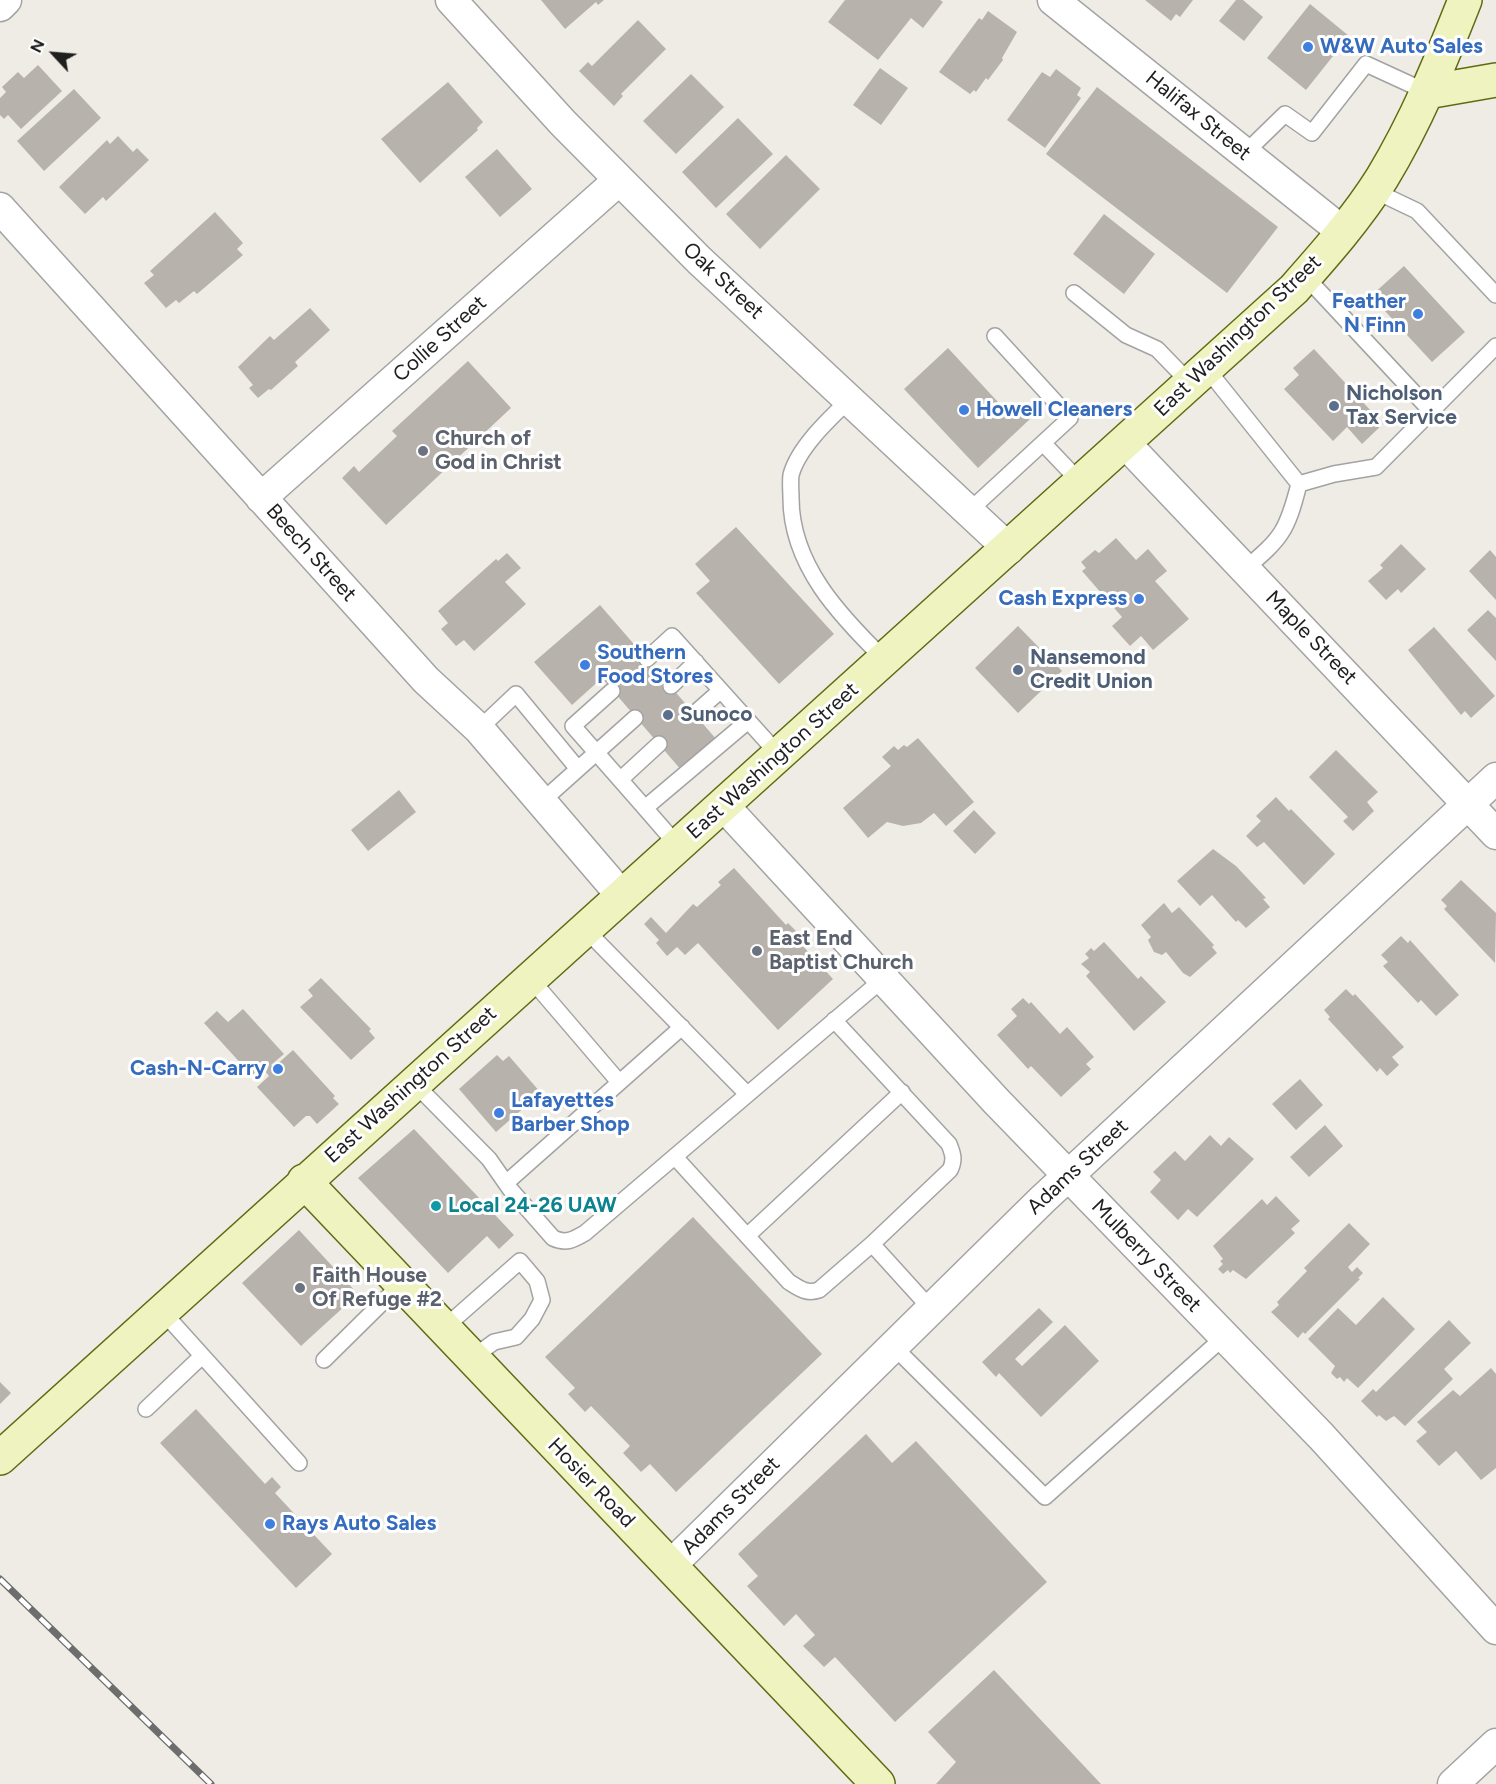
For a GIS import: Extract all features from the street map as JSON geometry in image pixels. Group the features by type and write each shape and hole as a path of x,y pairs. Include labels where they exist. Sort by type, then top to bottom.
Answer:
{"main road":[{"name":"East Washington Street","path":"0,1458 304,1181 1009,549 1305,276 1343,232 1373,190 1427,92 1465,0"},
{"path":"1427,92 1496,80"},
{"name":"Hosier Road","path":"304,1181 878,1784"}],"street":[{"path":"0,6 6,0"},
{"name":"Oak Street","path":"452,0 563,123 699,260 1009,549"},
{"name":"Halifax Street","path":"1053,0 1343,232"},
{"name":"Collie Street","path":"261,498 619,180"},
{"name":"Beech Street","path":"0,208 426,680 479,729 622,896"},
{"name":"Maple Street","path":"1125,443 1496,834"},
{"name":"Adams Street","path":"670,1566 1069,1176 1496,778"},
{"name":"Mulberry Street","path":"723,806 1069,1176 1321,1436 1496,1629"},
{"path":"1453,1784 1496,1744"}],"lane":[{"path":"1245,153 1285,114 1312,133 1366,64 1427,92"},
{"path":"1373,190 1417,211 1496,295"},
{"path":"1305,276 1430,410"},
{"path":"1074,293 1126,335 1157,349 1199,376 1299,484"},
{"path":"969,511 1070,418 995,336"},
{"path":"1299,484 1334,474 1376,467 1496,346"},
{"path":"849,400 816,432 791,476 791,517 812,576 849,626 885,660"},
{"path":"1043,443 1081,483"},
{"path":"1245,569 1279,540 1292,513 1299,484"},
{"path":"647,659 672,636 779,755"},
{"path":"670,686 696,662"},
{"path":"694,714 720,690"},
{"path":"612,691 573,726 678,846"},
{"path":"479,729 516,694 578,769"},
{"path":"540,803 635,718"},
{"path":"645,808 748,721"},
{"path":"621,779 659,744"},
{"path":"585,929 747,1095"},
{"path":"530,978 619,1082"},
{"path":"414,1083 489,1159 506,1183 553,1238 562,1242 570,1242 585,1233 883,979"},
{"path":"675,1156 789,1282 802,1291 819,1290 872,1244 950,1170 954,1162 949,1143 834,1020"},
{"path":"506,1183 682,1027"},
{"path":"747,1236 902,1092"},
{"path":"872,1244 931,1309"},
{"path":"444,1329 520,1261 537,1281 542,1300 532,1319 516,1336 494,1342 472,1358"},
{"path":"324,1360 401,1284"},
{"path":"162,1311 299,1462"},
{"path":"893,1346 1045,1497 1224,1337"},
{"path":"146,1409 202,1356"}],"building":[{"path":"541,0 604,0 598,5 596,2 565,29"},
{"path":"845,0 940,0 943,2 923,28 911,18 878,60 828,22"},
{"path":"1145,0 1193,0 1180,17 1176,14 1171,21"},
{"path":"1236,0 1243,0 1263,17 1244,41 1219,21"},
{"name":"W&W Auto Sales","path":"1310,4 1349,36 1306,90 1267,58"},
{"path":"988,11 1017,32 1003,60 988,80 986,78 976,92 974,90 970,94 939,72 979,18 982,20"},
{"path":"638,20 666,49 621,94 623,96 614,106 579,71 588,62 592,66"},
{"path":"38,65 62,91 21,129 8,115 4,119 0,115 0,98 6,92 2,87 18,72 24,78"},
{"path":"880,68 908,88 881,125 853,105"},
{"path":"1056,69 1081,88 1077,95 1081,98 1045,148 1007,120 1042,72 1050,77"},
{"path":"691,74 724,107 676,154 643,121"},
{"path":"448,82 483,122 477,128 478,130 420,183 381,139"},
{"path":"1097,87 1278,227 1227,293 1046,154"},
{"path":"74,89 101,118 44,171 17,141"},
{"path":"738,118 773,154 716,208 682,172"},
{"path":"118,136 133,152 137,148 149,160 106,201 103,197 85,214 59,187 107,140 110,144"},
{"path":"497,149 532,189 500,217 465,177"},
{"path":"786,155 820,189 760,249 726,214"},
{"path":"215,212 243,243 237,249 243,255 197,294 194,291 179,303 176,300 166,308 144,283 154,275 150,271"},
{"path":"1104,214 1155,254 1124,294 1073,254"},
{"name":"Feather N Finn","path":"1404,266 1465,332 1432,362 1371,296"},
{"path":"310,308 330,330 295,362 298,366 271,390 269,389 258,398 249,388 253,385 238,367 270,336 274,340"},
{"name":"Howell Cleaners","path":"948,348 1009,414 1018,406 1030,419 978,468 904,389"},
{"name":"Nicholson Tax Service","path":"1314,349 1383,424 1362,444 1347,427 1333,441 1284,389 1299,375 1293,368"},
{"name":"Church of God in Christ","path":"468,361 511,408 386,525 342,478 354,466 359,472 397,436 392,431"},
{"path":"736,527 834,634 779,684 696,593 710,581 695,564"},
{"name":"Cash Express","path":"1116,538 1136,560 1148,549 1167,571 1155,581 1189,619 1153,650 1141,636 1130,646 1112,626 1122,617 1082,571 1086,568 1081,562 1095,550 1099,553"},
{"path":"1401,544 1426,569 1401,593 1398,589 1386,600 1368,581 1383,568 1380,565"},
{"path":"1490,550 1496,557 1496,600 1469,571"},
{"path":"507,553 521,568 505,582 526,604 474,651 464,640 456,646 441,629 448,623 438,611 496,559 498,561"},
{"path":"600,605 717,740 682,771 602,678 572,705 534,662"},
{"path":"1488,610 1496,618 1496,661 1467,630"},
{"name":"Nansemond Credit Union","path":"1018,626 1062,671 1018,713 975,668"},
{"path":"1434,627 1495,696 1471,718 1465,711 1461,715 1408,650"},
{"path":"918,738 974,802 946,826 934,813 921,823 903,826 887,822 868,838 843,808 891,766 882,757 894,746 898,750 904,745 907,747"},
{"path":"1336,750 1378,792 1367,802 1374,811 1353,831 1343,821 1348,817 1309,777"},
{"path":"399,790 416,812 368,851 351,830"},
{"path":"1276,797 1335,854 1304,885 1264,842 1257,847 1246,836 1261,821 1256,816"},
{"path":"974,810 996,833 975,854 953,831"},
{"path":"1213,849 1236,866 1266,898 1263,899 1270,907 1246,928 1238,920 1236,922 1212,895 1200,906 1177,881"},
{"name":"East End Baptist Church","path":"734,868 786,925 788,923 805,940 801,944 833,979 778,1030 698,943 685,955 677,947 667,956 656,943 659,940 644,924 651,917 666,933 693,904 697,907 721,885 718,882"},
{"path":"1461,880 1496,913 1495,963 1444,909 1447,906 1441,900"},
{"path":"1164,903 1172,913 1179,907 1214,945 1212,947 1217,953 1190,977 1183,973 1166,952 1162,955 1154,952 1148,940 1151,937 1141,925"},
{"path":"1401,936 1408,943 1410,940 1459,995 1436,1016 1421,1000 1418,1003 1383,966 1388,962 1381,955"},
{"path":"1104,942 1138,979 1141,976 1166,1002 1134,1031 1086,976 1090,972 1081,964 1089,958 1085,954 1091,948 1094,951"},
{"path":"321,978 371,1029 369,1031 375,1038 351,1060 300,1007 313,996 308,990"},
{"path":"1346,989 1353,996 1355,994 1404,1047 1392,1057 1399,1065 1387,1076 1380,1068 1377,1072 1328,1019 1330,1017 1324,1010"},
{"path":"1023,998 1029,1004 1031,1002 1060,1034 1067,1027 1094,1057 1086,1064 1091,1069 1061,1097 1031,1066 1028,1069 997,1035 1017,1016 1011,1009"},
{"name":"Cash-N-Carry","path":"243,1009 284,1054 271,1065 274,1067 293,1050 335,1096 333,1098 339,1104 317,1124 310,1116 306,1116 294,1127 257,1087 269,1076 264,1070 254,1078 204,1023 217,1011 228,1022"},
{"name":"Lafayettes Barber Shop","path":"497,1055 503,1061 509,1056 541,1093 496,1132 459,1089"},
{"path":"1300,1079 1323,1105 1296,1130 1272,1104"},
{"path":"1325,1125 1343,1146 1309,1177 1290,1157"},
{"name":"Local 24-26 UAW","path":"414,1129 514,1235 499,1249 487,1236 448,1273 358,1178"},
{"path":"1210,1135 1221,1146 1229,1137 1254,1159 1197,1217 1188,1209 1178,1220 1150,1192 1161,1180 1153,1172 1175,1151 1185,1161"},
{"path":"1276,1196 1300,1221 1291,1229 1295,1233 1246,1279 1233,1270 1230,1273 1228,1270 1223,1274 1218,1269 1223,1264 1220,1261 1223,1259 1213,1246 1262,1199 1267,1205"},
{"path":"693,1217 822,1354 676,1492 650,1464 641,1472 623,1453 630,1446 591,1406 585,1412 568,1394 575,1388 545,1357"},
{"path":"1349,1223 1370,1244 1348,1267 1352,1272 1357,1267 1363,1273 1358,1278 1360,1279 1305,1334 1303,1332 1298,1338 1271,1312 1279,1305 1277,1302 1307,1271 1304,1268"},
{"name":"Faith House Of Refuge #2","path":"299,1230 358,1294 301,1346 242,1283"},
{"path":"1383,1297 1415,1329 1358,1388 1347,1378 1344,1382 1340,1377 1337,1379 1331,1373 1335,1366 1308,1339 1338,1308 1356,1325"},
{"path":"1039,1308 1053,1322 1015,1359 1022,1366 1065,1325 1099,1361 1041,1417 999,1373 996,1377 982,1362"},
{"path":"1449,1320 1471,1343 1444,1369 1453,1379 1405,1426 1394,1416 1386,1421 1379,1415 1377,1417 1361,1401 1373,1389 1376,1392"},
{"path":"1491,1368 1496,1374 1496,1468 1481,1480 1456,1451 1439,1466 1416,1441 1427,1432 1417,1422 1453,1390 1460,1396"},
{"path":"0,1382 11,1393 0,1404"},
{"name":"Rays Auto Sales","path":"196,1409 265,1484 272,1477 281,1487 275,1493 332,1554 296,1588 160,1443"},
{"path":"866,1434 892,1463 916,1441 1047,1582 895,1722 835,1657 824,1667 803,1646 815,1635 796,1614 784,1626 747,1586 758,1576 738,1554"},
{"path":"994,1670 1101,1784 936,1784 956,1762 928,1732"}],"railway":[{"path":"0,1579 211,1784"}],"place":[{"name":"W&W Auto Sales","path":"1308,47"},
{"name":"Feather N Finn","path":"1418,314"},
{"name":"Nicholson Tax Service","path":"1334,406"},
{"name":"Howell Cleaners","path":"964,410"},
{"name":"Church of God in Christ","path":"423,451"},
{"name":"Cash Express","path":"1139,599"},
{"name":"Southern Food Stores","path":"585,665"},
{"name":"Nansemond Credit Union","path":"1018,670"},
{"name":"Sunoco","path":"668,715"},
{"name":"East End Baptist Church","path":"757,951"},
{"name":"Cash-N-Carry","path":"278,1069"},
{"name":"Lafayettes Barber Shop","path":"499,1113"},
{"name":"Local 24-26 UAW","path":"436,1206"},
{"name":"Faith House Of Refuge #2","path":"300,1288"},
{"name":"Rays Auto Sales","path":"270,1524"}]}
